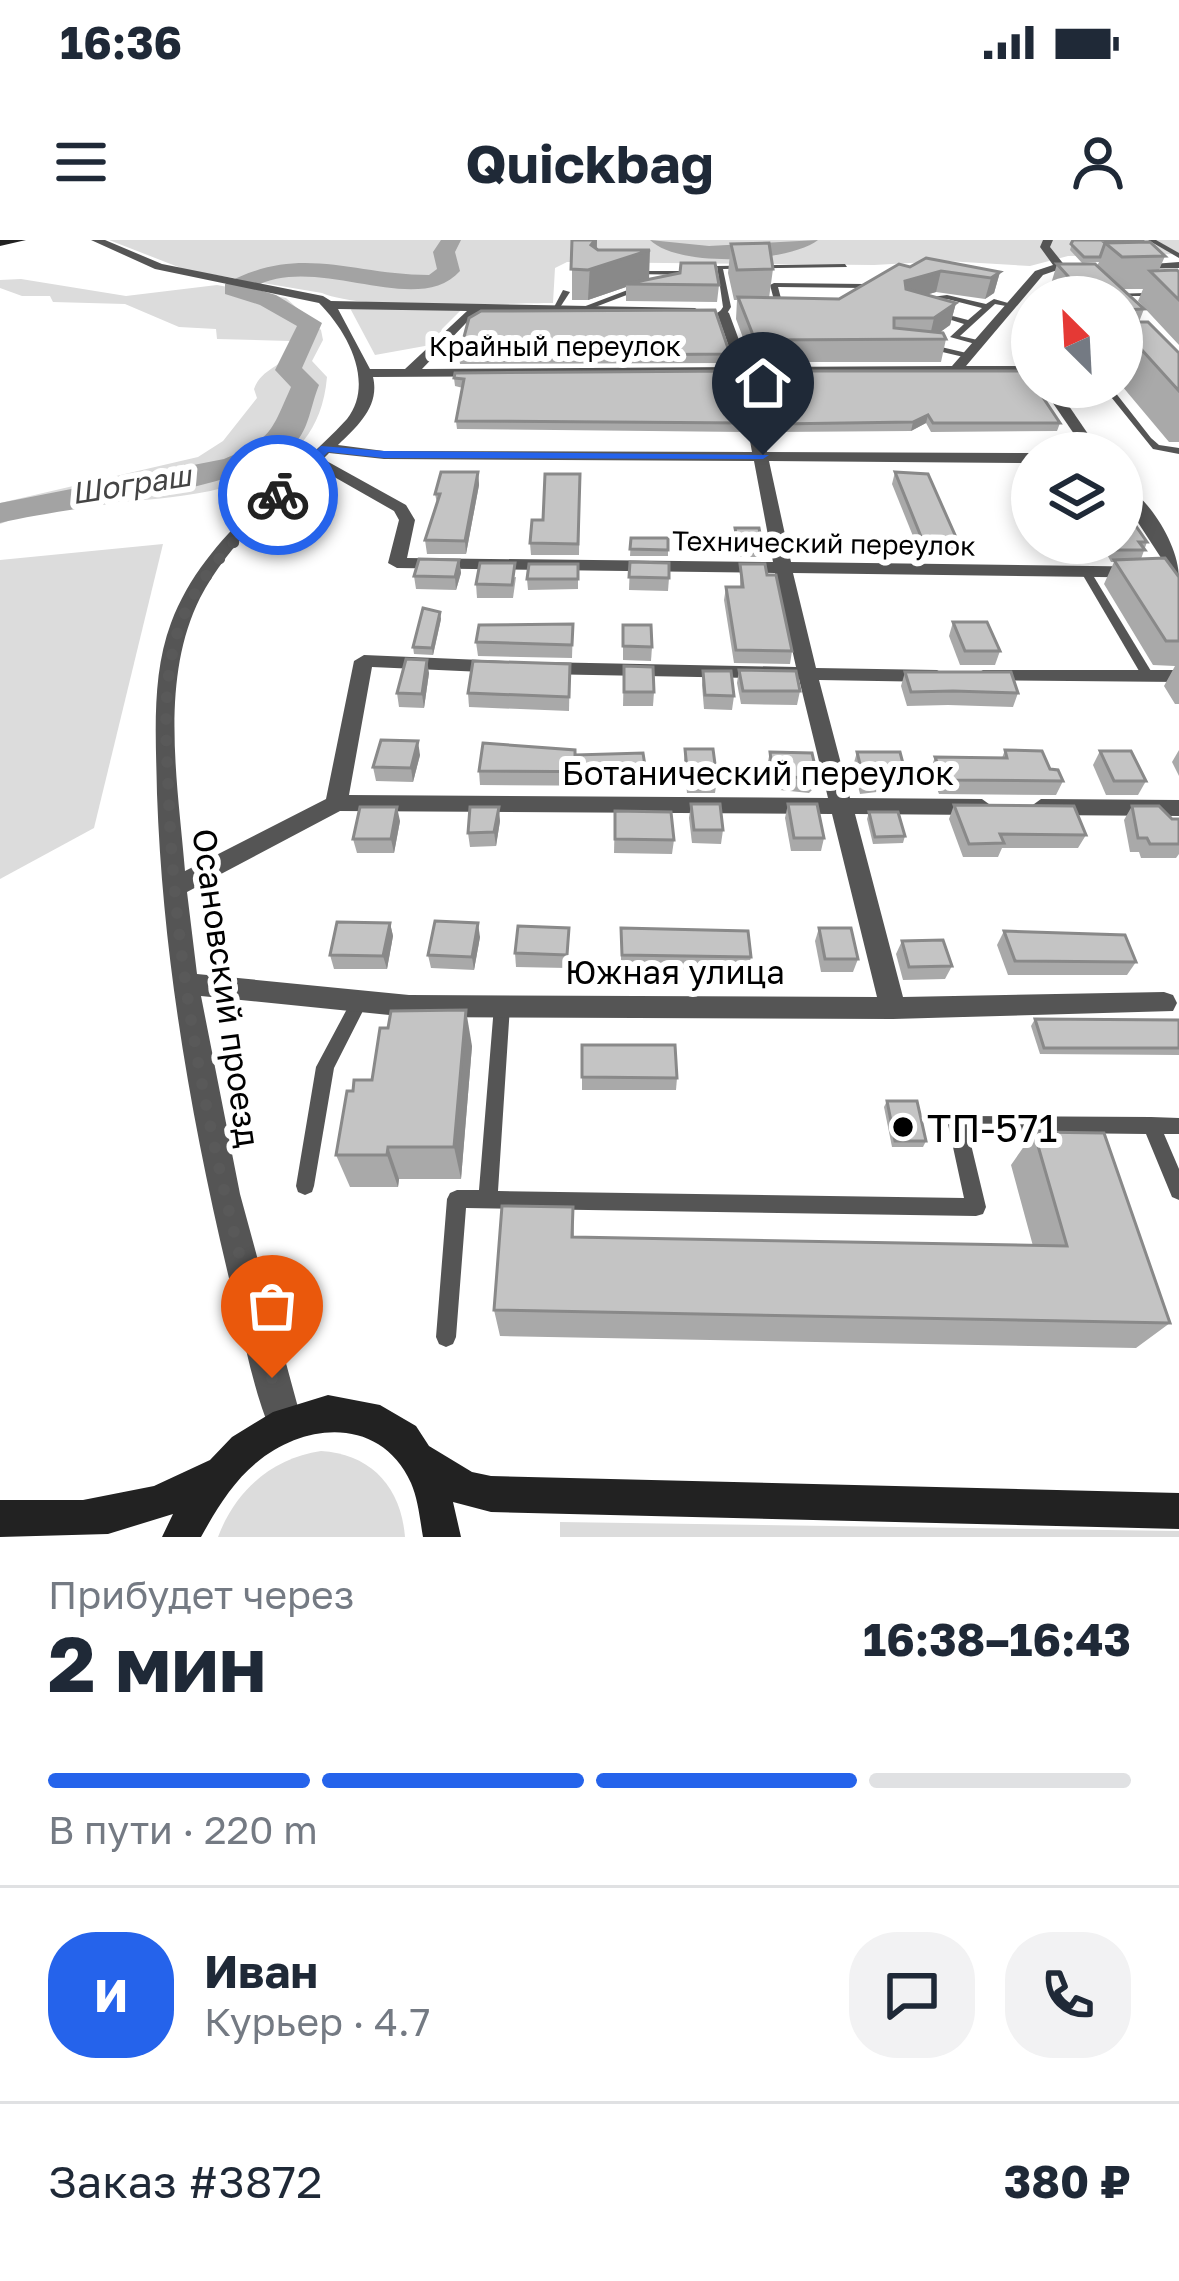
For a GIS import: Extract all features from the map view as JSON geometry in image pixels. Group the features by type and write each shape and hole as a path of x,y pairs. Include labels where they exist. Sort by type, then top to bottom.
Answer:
{"main road":[{"path":"0,243 21,240"},
{"path":"0,1520 119,1517 182,1493 220,1470 259,1435 284,1422 326,1412 357,1415 394,1433 418,1460 436,1494 442,1537"},
{"path":"418,1460 466,1489 491,1494 1179,1511"},
{"path":"181,1537 220,1470"}],"street":[{"path":"96,240 159,267 313,296 330,304 745,310"},
{"path":"1036,276 1060,267 1045,247 1048,240"},
{"path":"1118,267 1179,268"},
{"path":"330,304 365,374"},
{"path":"956,370 1011,305"},
{"path":"411,370 444,346 458,320 501,306"},
{"path":"769,306 790,312"},
{"path":"725,310 763,455 782,571 892,1008"},
{"name":"Крайный переулок","path":"365,374 411,370 1011,370"},
{"name":"Осановский проезд","path":"284,1422 229,1226 186,984 173,888 166,731 177,635 194,592 213,565 367,399 365,374"},
{"path":"319,454 1011,458"},
{"name":"Технический переулок","path":"319,454 400,508 407,520 397,563 1179,572"},
{"path":"1143,513 1179,572"},
{"path":"173,888 336,803 364,662 809,675 1179,676"},
{"name":"Ботанический переулок","path":"336,803 1179,808"},
{"name":"Южная улица","path":"186,984 409,1006 1171,1006"}],"lane":[{"path":"1151,240 1179,256"},
{"path":"725,310 719,267 845,266"},
{"path":"1060,267 1077,268"},
{"path":"619,273 720,273"},
{"path":"587,307 657,283 705,283"},
{"path":"800,301 769,306 774,285 864,286"},
{"path":"828,286 832,296"},
{"path":"556,307 566,292"},
{"path":"1143,295 1179,295"},
{"path":"1168,295 1179,304"},
{"path":"970,323 907,306 919,299 947,297 987,307"},
{"path":"973,350 954,338 994,301 1011,305"},
{"path":"912,345 973,350"},
{"path":"1123,408 1156,447 1179,451"},
{"path":"1086,572 1148,676"},
{"path":"304,1186 325,1067 362,999"},
{"path":"488,1199 502,1006"},
{"path":"446,1337 458,1198 976,1207 957,1124 1179,1126"},
{"path":"1151,1125 1179,1191"}],"shaded area":[{"path":"109,240 1179,240 1179,254 1068,256 1030,266 946,261 874,265 567,262 555,268 553,303 433,305 342,299 186,270"},
{"path":"21,279 126,296 217,285 286,298 321,330 323,340 312,361 327,377 317,419 295,451 264,472 228,486 187,495 55,507 0,524 0,503 198,457 223,441 257,398 258,382 293,348 290,341 217,339 216,329 179,327 125,304 53,302 50,296 22,296 0,288 0,280"},
{"path":"351,310 461,310 442,329 436,344 375,355"},
{"path":"163,544 94,828 0,879 0,560"},
{"path":"321,1451 355,1459 380,1476 397,1503 405,1537 218,1537 234,1505 258,1479 287,1461"},
{"path":"560,1522 1179,1531 1179,1537 560,1537"}],"building":[{"path":"572,240 595,240 591,245 598,250 650,250 588,270 571,269"},
{"path":"1073,240 1143,240 1105,243 1100,257 1084,257 1071,244"},
{"path":"1150,242 1165,256 1122,257 1105,243"},
{"path":"769,243 773,269 737,270 731,244"},
{"path":"926,258 1000,272 991,278 941,271 905,281 906,289 956,303 934,318 894,318 894,328 943,333 946,339 755,340 738,297 839,299 899,264 910,267"},
{"path":"681,263 715,263 719,285 626,284 680,273"},
{"path":"1057,264 1095,264 1108,276 1068,276"},
{"path":"1150,271 1179,272 1179,300"},
{"path":"715,310 730,354 459,356 469,318 481,311"},
{"path":"1143,322 1179,353 1179,391 1143,351"},
{"path":"735,371 745,423 456,421 464,379 454,378 455,373"},
{"path":"758,371 1011,371 1011,408 1050,408 1060,423 933,423 928,415 913,422 776,424 773,412 766,414"},
{"path":"441,472 478,472 465,541 425,540 440,494 435,494"},
{"path":"895,472 928,474 959,544 924,544"},
{"path":"545,474 580,474 578,544 530,543 532,520 543,520"},
{"path":"735,528 759,528 762,544 738,544"},
{"path":"631,538 668,538 668,550 630,549"},
{"path":"1165,558 1179,577 1179,641 1166,641 1117,564 1143,564 1143,559"},
{"path":"419,559 459,560 455,577 414,576"},
{"path":"630,562 669,563 669,578 629,577"},
{"path":"480,563 515,563 512,585 476,584"},
{"path":"529,564 578,564 578,579 527,579"},
{"path":"740,564 765,564 767,575 776,575 792,651 736,650 726,587 743,587"},
{"path":"423,608 440,612 432,648 413,647"},
{"path":"953,622 987,622 1000,651 965,651"},
{"path":"573,624 572,645 476,642 479,625"},
{"path":"623,625 651,625 652,647 623,646"},
{"path":"406,659 427,660 422,694 397,693"},
{"path":"473,661 570,664 569,697 468,693"},
{"path":"624,666 653,667 654,692 624,692"},
{"path":"739,670 796,671 800,691 743,691"},
{"path":"703,671 731,671 734,696 705,695"},
{"path":"905,672 1011,672 1018,693 911,692"},
{"path":"381,740 418,741 411,768 373,767"},
{"path":"483,743 575,750 575,755 643,753 646,772 479,771"},
{"path":"685,749 713,749 717,779 688,779"},
{"path":"1005,750 1042,751 1050,769 1058,770 1063,781 944,780 935,757 1007,758"},
{"path":"1100,751 1131,751 1146,781 1114,781"},
{"path":"770,752 812,753 817,775 812,779 773,775"},
{"path":"857,752 900,752 906,775 864,780"},
{"path":"691,804 720,804 723,830 694,830"},
{"path":"788,804 817,804 824,838 794,838"},
{"path":"954,805 1074,806 1086,835 1000,834 1004,843 969,844"},
{"path":"1132,806 1159,806 1172,819 1179,819 1179,844 1150,844 1147,838 1138,838"},
{"path":"360,807 397,807 391,839 353,839"},
{"path":"470,807 499,807 494,832 468,833"},
{"path":"615,811 671,812 674,840 615,839"},
{"path":"869,812 898,812 905,836 875,837"},
{"path":"435,921 478,923 472,957 428,955"},
{"path":"337,922 390,923 383,956 330,955"},
{"path":"518,926 569,928 567,955 515,953"},
{"path":"621,928 748,931 751,957 622,955"},
{"path":"819,928 851,928 858,959 825,959"},
{"path":"1004,931 1125,935 1136,962 1015,961"},
{"path":"943,940 952,966 909,967 902,941"},
{"path":"466,1010 454,1147 388,1147 387,1155 336,1155 347,1091 353,1091 354,1080 372,1080 380,1028 388,1028 391,1011"},
{"path":"1035,1019 1179,1020 1179,1048 1044,1048"},
{"path":"582,1045 675,1045 677,1078 582,1077"},
{"name":"ТП-571","path":"887,1101 917,1101 926,1141 895,1141"},
{"path":"1034,1132 1104,1133 1170,1323 494,1310 502,1206 573,1207 572,1237 1067,1246"}],"waterway":[{"name":"Шограш","path":"0,513 196,475 265,453 291,426 305,385 288,370 310,323 268,300 233,289 258,275 307,267 434,282 449,271 444,252 451,240"},
{"name":"Шограш","path":"660,240 688,251 709,252 808,240"}],"way so far":[{"path":"272,1378 229,1226 186,984 173,888 166,731 172,652 194,592 234,539 278,495"}],"place":[{"name":"ТП-571","path":"903,1127"}],"route":[{"path":"278,495 325,448 384,455 763,455"}]}
